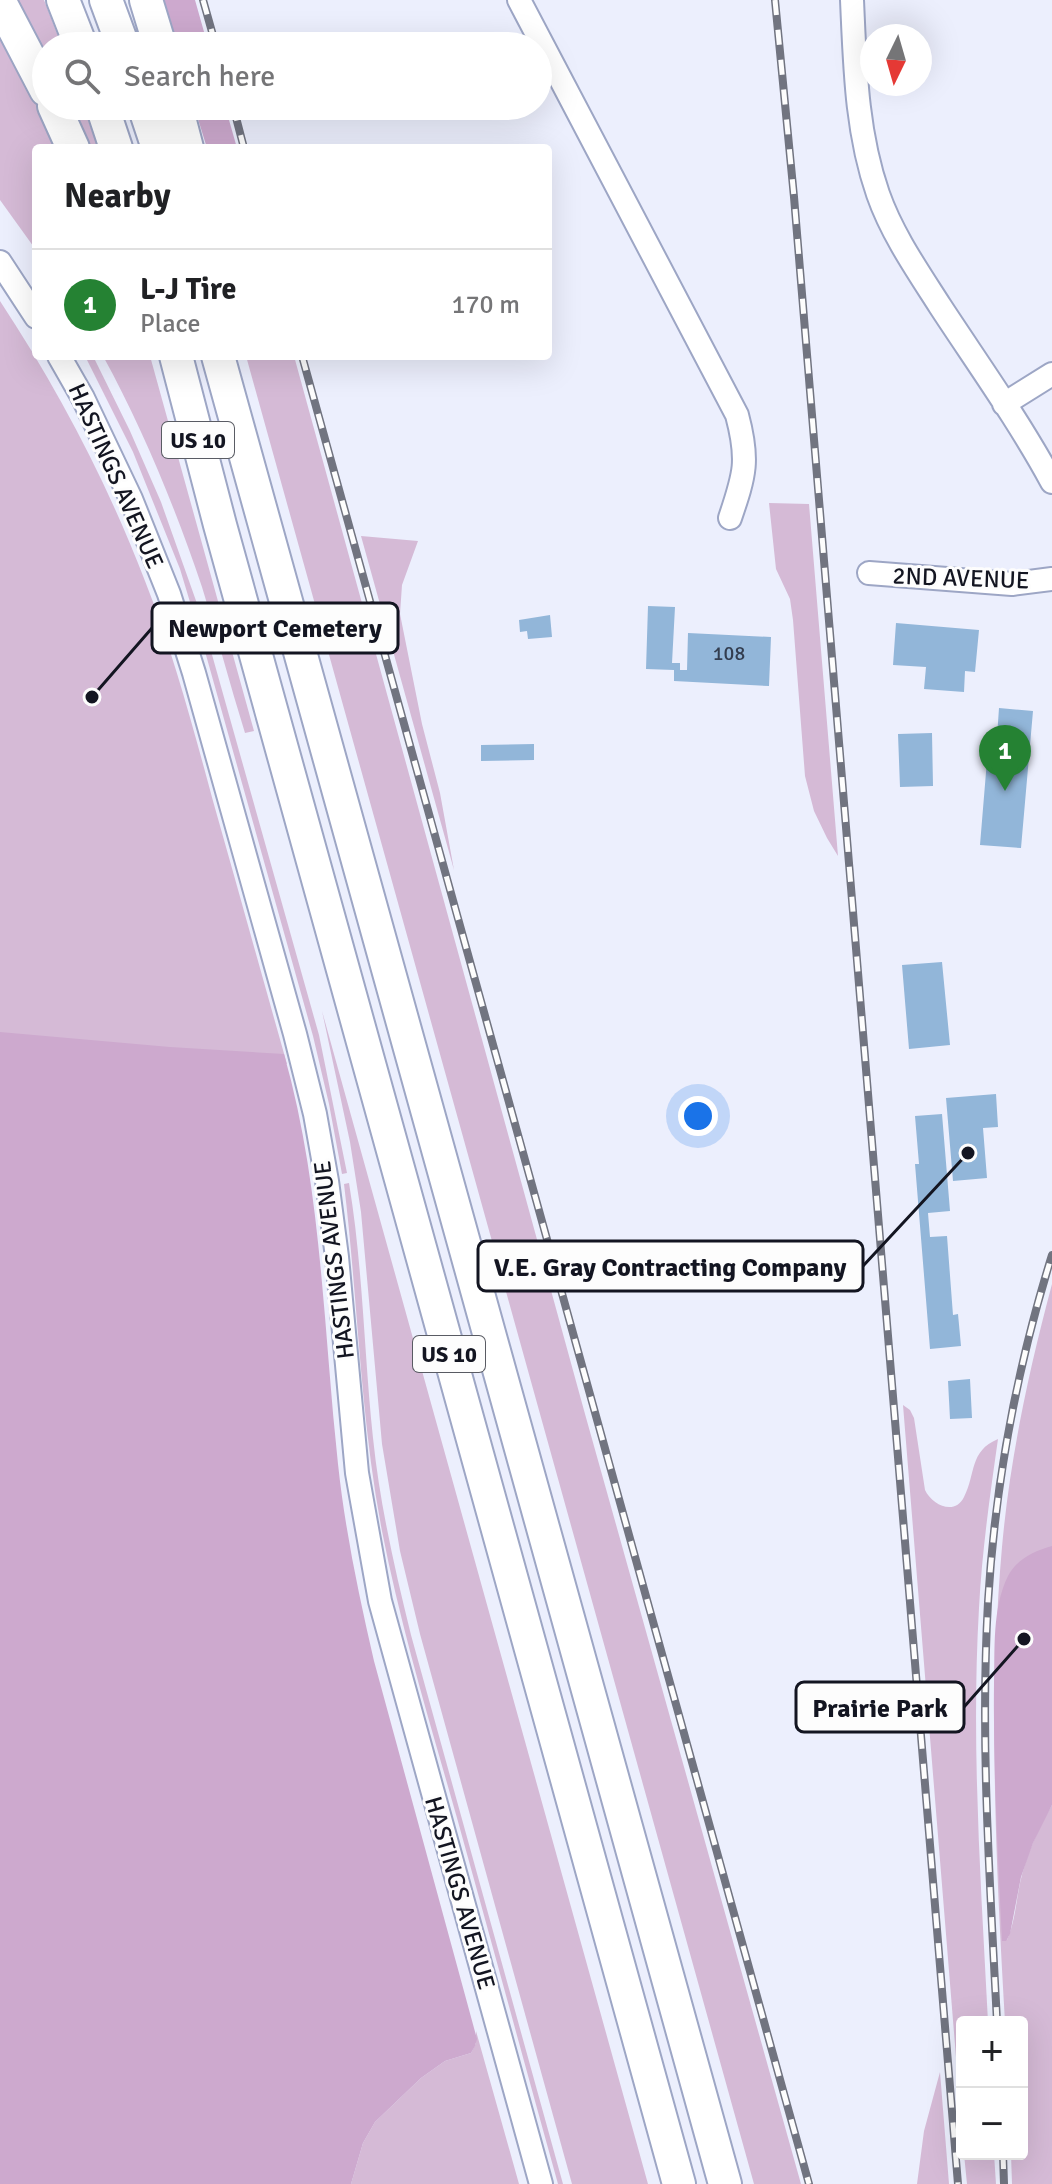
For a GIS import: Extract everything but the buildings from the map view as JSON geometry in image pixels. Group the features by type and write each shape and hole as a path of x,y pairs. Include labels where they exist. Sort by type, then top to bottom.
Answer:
{"highway":[{"path":"63,0 76,32"},
{"path":"106,0 118,32"},
{"path":"146,0 156,32"},
{"path":"0,2 32,63"},
{"path":"60,120 71,144"},
{"path":"107,120 115,144"},
{"path":"149,120 157,144"},
{"path":"180,120 186,144"},
{"path":"159,360 199,492 220,525"},
{"name":"US 10","path":"177,360 679,2184"},
{"name":"US 10","path":"219,360 725,2184"},
{"path":"235,360 328,697 372,909"}],"street":[{"path":"519,0 536,32"},
{"path":"852,0 858,110 878,194 905,251 1052,482"},
{"path":"552,63 737,415 745,444 744,471 730,518"},
{"path":"0,262 32,311"},
{"name":"HASTINGS AVENUE","path":"61,360 131,499 169,594 295,1034 315,1114 331,1208 357,1473 375,1577 541,2184"},
{"path":"1004,404 1052,374"},
{"name":"2ND AVENUE","path":"869,573 1012,584 1052,579"}],"shaded area":[{"path":"9,0 44,0 57,32 32,32 32,45"},
{"path":"163,0 195,0 204,32 172,32"},
{"path":"0,22 32,84 32,120 51,120 63,144 32,144 32,244 0,200"},
{"path":"69,120 88,120 97,144 80,144"},
{"path":"198,120 229,120 236,144 206,144"},
{"path":"0,301 80,437 130,544 155,608 174,662 287,1064 0,1043"},
{"path":"87,360 95,360 130,431 161,502 200,612 319,1035 347,1173 342,1174 313,1036 206,655 180,569 133,452"},
{"path":"105,360 151,360 254,731 245,733 181,527"},
{"path":"247,360 295,360 801,2184 754,2184"},
{"path":"769,503 809,504 838,856 814,811 805,776 793,620 790,599 776,569"},
{"path":"361,536 418,541 402,585 400,614 454,870"},
{"path":"322,1011 648,2184 572,2184 420,1634 400,1551 382,1444 361,1212 350,1142"},
{"path":"0,1032 284,1054 297,1104 314,1206 338,1464 353,1563 374,1661 477,2039 471,2053 445,2061 421,2078 375,2122 363,2143 351,2184 0,2184"},
{"path":"349,1183 373,1438 394,1562 411,1635 563,2184 558,2184 416,1675 382,1531 364,1401 344,1184"},
{"path":"1052,1284 1052,1797 1022,1861 1007,1940 1026,1863 1052,1805 1052,2184 1012,2184 1011,2160 1028,2160 1028,2016 1005,2016 995,1784 995,1665 1002,1547 1015,1447"},
{"path":"903,1405 914,1418 925,1490 938,1504 950,1507 960,1503 982,1450 998,1439 982,1565 976,1712 988,2016 956,2016 956,2057"},
{"path":"1052,1546 1052,1805 1033,1843 1021,1877 1010,1934 1006,1941 1002,1941 994,1748 995,1629 1003,1588 1012,1570 1027,1556"},
{"path":"476,2031 519,2184 351,2184 363,2143 375,2122 421,2078 445,2061 471,2053 476,2043"},
{"path":"940,2072 949,2184 917,2184 924,2131"},
{"path":"965,2160 994,2160 996,2184 967,2184"}],"railway":[{"path":"203,0 212,32"},
{"path":"775,0 794,197 958,2184"},
{"path":"237,120 243,144"},
{"path":"303,360 809,2184"},
{"path":"997,2016 985,1760 991,1558 1002,1470 1018,1383 1052,1255"},
{"path":"1003,2160 1004,2184"}],"place":[{"name":"Newport Cemetery","path":"92,697"},
{"name":"L-J Tire","path":"1005,791"},
{"name":"V.E. Gray Contracting Company","path":"968,1153"},
{"name":"Prairie Park","path":"1024,1639"}]}
